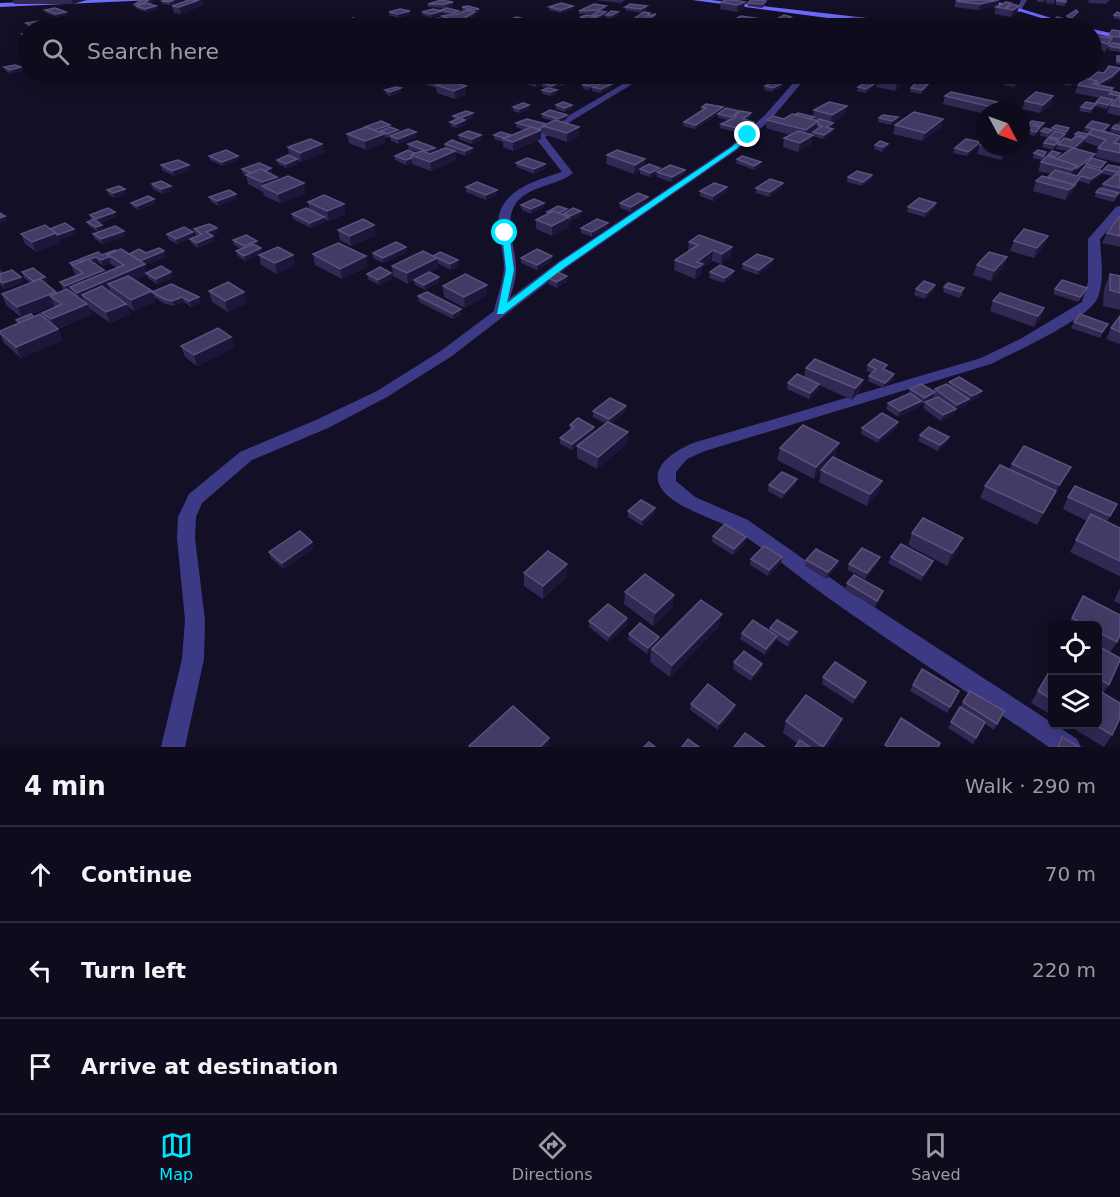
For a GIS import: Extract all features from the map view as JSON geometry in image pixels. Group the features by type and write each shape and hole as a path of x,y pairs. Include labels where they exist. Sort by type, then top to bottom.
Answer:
{"main road":[{"path":"0,5 150,0"},
{"path":"695,0 834,18"},
{"path":"985,0 1044,18"},
{"path":"1102,33 1119,37"},
{"path":"1102,37 1119,37"}],"street":[{"path":"1018,11 1024,0"},
{"path":"500,313 510,270 504,218 509,204 516,197 534,187 568,173 539,136 628,84"},
{"path":"173,747 193,659 195,620 186,537 187,517 195,499 246,456 322,424 381,394 447,353 609,232 734,148 769,116 796,84"},
{"path":"1069,747 835,592 741,525 689,502 667,483 667,471 681,455 699,447 986,361 1027,341 1087,305 1091,300 1094,239 1120,209"}],"building":[{"path":"142,0 149,0 135,4"},
{"path":"189,0 199,0 179,7 172,6"},
{"path":"441,0 453,2 428,4"},
{"path":"726,0 745,2 737,5 721,2"},
{"path":"751,0 766,1 763,4 748,3"},
{"path":"998,0 980,4 956,1"},
{"path":"1006,2 1011,3 1006,8 1013,4 1019,6 1013,10 996,7"},
{"path":"147,3 156,6 145,9 136,6"},
{"path":"561,3 573,6 561,10 549,7"},
{"path":"594,4 606,6 599,10 579,11"},
{"path":"630,4 647,6 641,9 625,7"},
{"path":"468,6 479,9 462,7"},
{"path":"55,8 66,12 56,14 45,10"},
{"path":"447,8 459,11 453,13 441,10"},
{"path":"400,9 410,11 398,14 389,12"},
{"path":"433,9 442,11 431,14 422,12"},
{"path":"467,10 475,12 464,18 441,16"},
{"path":"1076,10 1078,12 1071,18 1067,16"},
{"path":"599,11 606,12 599,16 592,15"},
{"path":"611,11 618,12 606,15"},
{"path":"644,12 650,13 647,16 656,14 650,18 635,18"},
{"path":"587,15 597,17 585,18 580,17"},
{"path":"1112,30 1120,31 1120,37 1109,36"},
{"path":"1102,36 1112,38 1108,44 1102,42"},
{"path":"1112,43 1120,44 1120,48 1109,46"},
{"path":"15,65 18,66 10,70 4,67"},
{"path":"1109,66 1120,68 1102,82 1102,73"},
{"path":"459,84 466,86 454,91 436,85"},
{"path":"599,84 612,84 601,89 592,87"},
{"path":"769,84 781,84 773,88 765,86"},
{"path":"863,84 874,84 866,89 858,87"},
{"path":"915,84 928,84 922,90 911,88"},
{"path":"1093,84 1113,88 1110,91 1078,85"},
{"path":"401,88 390,92 385,90"},
{"path":"548,88 557,90 551,92 542,90"},
{"path":"1112,91 1120,93 1120,96 1109,94"},
{"path":"951,92 997,102 976,103 945,96"},
{"path":"1036,92 1053,96 1043,105 1025,101"},
{"path":"1120,96 1120,107 1111,105"},
{"path":"1101,97 1113,100 1108,105 1096,102"},
{"path":"563,102 572,105 565,108 556,105"},
{"path":"829,102 847,106 832,115 814,110"},
{"path":"1086,102 1096,104 1091,109 1081,107"},
{"path":"523,103 529,105 519,109 513,107"},
{"path":"706,104 723,107 696,125 684,122 706,108 702,107"},
{"path":"726,108 739,111 731,117 718,114"},
{"path":"550,110 567,115 558,119 542,114"},
{"path":"466,111 473,113 460,118 453,116"},
{"path":"741,111 751,113 743,119 754,122 745,130 721,124 736,117 734,116"},
{"path":"914,112 943,119 925,133 895,125"},
{"path":"798,113 814,117 810,119 794,115"},
{"path":"792,114 818,121 806,130 767,120 773,116 784,119"},
{"path":"883,115 898,117 892,121 879,118"},
{"path":"460,118 465,120 456,124 450,122"},
{"path":"527,119 546,124 539,129 516,123"},
{"path":"819,119 833,123 826,127 833,129 824,135 813,132 822,126 818,125"},
{"path":"555,120 579,127 567,133 543,126"},
{"path":"381,121 390,125 375,130 365,127"},
{"path":"1032,121 1044,123 1041,126 1030,122"},
{"path":"1092,121 1109,125 1103,131 1120,136 1086,127"},
{"path":"1030,125 1040,127 1036,132 1030,130"},
{"path":"1056,125 1069,128 1066,132 1052,128"},
{"path":"1115,125 1120,126 1120,130 1112,128"},
{"path":"366,127 384,134 365,141 347,134"},
{"path":"390,127 398,130 388,134 380,131"},
{"path":"531,127 541,130 513,142 503,139"},
{"path":"1045,128 1052,130 1048,133 1041,131"},
{"path":"408,129 416,132 398,139 390,136"},
{"path":"1093,129 1120,136 1114,143 1120,144 1120,153 1098,148 1106,140 1088,134"},
{"path":"468,131 481,135 472,139 459,135"},
{"path":"798,131 813,135 800,143 784,138"},
{"path":"1055,131 1065,134 1059,139 1049,137"},
{"path":"501,132 511,135 504,138 494,135"},
{"path":"1078,132 1088,134 1086,137 1075,134"},
{"path":"1076,136 1085,138 1074,148 1058,144 1064,138 1072,140"},
{"path":"1048,138 1059,141 1055,145 1044,143"},
{"path":"310,139 322,144 300,153 288,147"},
{"path":"966,139 976,141 976,145 968,152 955,148"},
{"path":"452,140 472,148 465,151 445,144"},
{"path":"417,141 435,148 426,151 408,144"},
{"path":"880,141 888,144 883,147 875,145"},
{"path":"445,148 455,151 430,162 411,155 422,151 430,154"},
{"path":"1073,148 1095,154 1077,168 1077,166 1056,159"},
{"path":"226,150 238,156 222,162 209,156"},
{"path":"408,150 415,153 411,155 412,158 406,160 395,156"},
{"path":"617,150 645,159 635,165 607,155"},
{"path":"1038,150 1046,152 1043,156 1034,153"},
{"path":"1052,151 1060,153 1055,157 1048,155"},
{"path":"288,155 297,159 286,164 277,160"},
{"path":"742,156 761,162 754,166 737,159"},
{"path":"1047,156 1077,166 1072,170 1041,162"},
{"path":"527,158 545,164 534,169 516,163"},
{"path":"1092,158 1106,162 1100,168 1086,164"},
{"path":"178,160 189,165 172,171 161,165"},
{"path":"259,163 271,168 250,173 242,169"},
{"path":"649,164 660,168 650,173 640,169"},
{"path":"670,165 685,170 672,177 657,172"},
{"path":"1108,165 1120,167 1120,173 1104,169"},
{"path":"1085,166 1103,171 1091,179 1081,176 1074,185 1048,177 1055,170 1077,176"},
{"path":"261,169 277,177 262,182 246,175"},
{"path":"857,171 872,175 863,182 848,177"},
{"path":"1116,174 1120,175 1120,188 1103,184"},
{"path":"288,176 304,183 278,194 262,186"},
{"path":"1042,176 1075,185 1069,190 1036,181"},
{"path":"770,179 783,183 770,192 756,188"},
{"path":"161,181 171,186 161,189 152,184"},
{"path":"477,182 497,190 486,195 466,187"},
{"path":"714,183 727,187 713,196 700,191"},
{"path":"119,186 125,189 113,193 107,190"},
{"path":"1100,188 1119,193 1115,197 1096,192"},
{"path":"229,190 236,194 217,201 209,197"},
{"path":"638,193 648,197 631,207 620,203"},
{"path":"324,195 344,204 327,211 308,202"},
{"path":"148,196 154,199 137,206 131,203"},
{"path":"919,198 936,203 926,212 908,207"},
{"path":"534,199 544,203 531,209 521,205"},
{"path":"558,206 567,209 559,213 547,212"},
{"path":"108,208 115,212 96,219 90,215"},
{"path":"306,208 324,217 310,223 292,214"},
{"path":"573,208 581,211 570,216 563,214"},
{"path":"553,211 569,217 552,226 536,220"},
{"path":"1119,217 1120,236 1107,233"},
{"path":"94,219 102,225 96,227 87,222"},
{"path":"363,219 374,225 350,236 338,230"},
{"path":"597,219 608,223 592,232 581,228"},
{"path":"65,223 74,229 57,235 50,229"},
{"path":"209,224 217,228 206,232 213,236 197,243 190,239 202,234 194,229"},
{"path":"45,225 56,233 32,242 21,234"},
{"path":"115,226 124,231 101,239 93,234"},
{"path":"184,227 193,232 176,239 167,234"},
{"path":"1024,229 1048,236 1037,248 1014,241"},
{"path":"246,235 257,241 244,246 233,240"},
{"path":"699,235 732,247 722,254 713,250 697,262 703,264 697,268 675,260 698,245 689,242"},
{"path":"396,242 406,247 383,258 373,253"},
{"path":"338,243 366,256 340,269 313,254"},
{"path":"253,244 261,248 244,256 236,251"},
{"path":"278,247 293,255 275,263 259,255"},
{"path":"159,248 164,251 140,261 129,254 139,249 146,253"},
{"path":"121,249 145,264 77,293 70,287 124,265 107,254"},
{"path":"537,249 552,256 537,265 521,258"},
{"path":"115,250 107,254 109,257 101,260 96,257 84,261 80,259 98,252 102,255"},
{"path":"423,251 437,258 407,273 392,266"},
{"path":"440,252 458,260 450,264 433,256"},
{"path":"989,252 1007,257 994,271 977,265"},
{"path":"757,254 773,259 759,270 743,264"},
{"path":"88,259 104,270 65,286 60,282 83,273 72,265"},
{"path":"78,260 82,262 73,265 70,263"},
{"path":"720,265 734,271 725,278 710,272"},
{"path":"161,266 171,272 156,279 146,273"},
{"path":"380,267 391,273 378,280 367,274"},
{"path":"33,268 45,277 33,281 22,272"},
{"path":"12,270 21,277 3,283 0,281 0,274"},
{"path":"555,271 567,276 557,282 545,277"},
{"path":"429,272 439,277 424,285 414,280"},
{"path":"465,274 487,285 464,297 443,286"},
{"path":"1110,274 1120,276 1120,293 1110,290"},
{"path":"128,276 152,291 131,300 108,284"},
{"path":"40,279 56,292 17,307 2,294"},
{"path":"1062,280 1087,288 1080,297 1055,289"},
{"path":"924,281 935,285 927,293 916,289"},
{"path":"228,282 244,292 225,301 209,291"},
{"path":"948,283 964,288 961,292 944,287"},
{"path":"171,284 199,297 189,301 182,297 172,301 152,292"},
{"path":"102,286 126,304 106,312 82,295"},
{"path":"67,289 87,304 51,319 42,313 62,304 50,296"},
{"path":"427,292 461,309 453,314 418,296"},
{"path":"1000,293 1044,308 1038,316 993,301"},
{"path":"31,314 34,317 20,323 16,320"},
{"path":"40,314 58,329 16,347 0,333 0,331"},
{"path":"1080,314 1108,324 1102,332 1074,322"},
{"path":"1120,316 1120,332 1111,328"},
{"path":"218,328 231,337 194,355 181,346"},
{"path":"815,359 863,380 855,388 806,368"},
{"path":"874,359 887,365 883,369 894,374 885,383 869,376 876,369 868,365"},
{"path":"797,374 819,384 810,393 788,383"},
{"path":"959,377 982,391 972,396 949,382"},
{"path":"921,384 935,392 925,398 910,389"},
{"path":"946,384 969,399 957,405 935,389"},
{"path":"910,393 921,401 900,411 888,403"},
{"path":"938,397 956,409 943,415 925,402"},
{"path":"610,398 626,406 609,419 593,411"},
{"path":"882,413 898,422 879,438 862,428"},
{"path":"578,418 594,427 572,444 560,438 574,427 570,425"},
{"path":"608,422 628,432 598,457 577,446"},
{"path":"803,425 839,443 816,467 780,448"},
{"path":"929,427 949,437 940,445 920,435"},
{"path":"1024,446 1071,467 1059,485 1012,464"},
{"path":"833,457 882,481 870,494 821,470"},
{"path":"1000,465 1056,491 1043,513 985,486"},
{"path":"782,472 797,479 784,493 769,485"},
{"path":"1075,486 1117,504 1110,516 1068,497"},
{"path":"641,500 655,508 642,520 628,511"},
{"path":"1091,514 1120,528 1120,561 1076,540"},
{"path":"923,518 963,538 952,553 912,533"},
{"path":"725,524 746,537 734,549 713,536"},
{"path":"300,531 312,542 282,563 269,552"},
{"path":"901,544 933,561 923,575 891,557"},
{"path":"764,546 782,557 769,570 751,559"},
{"path":"862,548 880,557 867,573 849,564"},
{"path":"816,549 838,561 828,572 806,560"},
{"path":"548,551 567,564 543,586 524,573"},
{"path":"645,574 674,595 655,613 625,592"},
{"path":"854,575 883,591 877,601 847,583"},
{"path":"1083,596 1120,615 1120,635 1117,642 1102,634 1102,621 1077,621 1072,618"},
{"path":"701,600 722,614 672,665 652,649"},
{"path":"608,604 627,618 609,636 589,621"},
{"path":"753,620 777,636 766,649 742,633"},
{"path":"777,620 797,632 789,640 770,628"},
{"path":"640,623 659,637 648,648 629,634"},
{"path":"1102,648 1120,658 1109,685 1102,681"},
{"path":"744,651 762,664 753,675 734,662"},
{"path":"835,662 866,682 855,698 823,677"},
{"path":"922,669 959,691 950,707 913,685"},
{"path":"1048,674 1048,697 1038,691"},
{"path":"708,684 735,705 719,724 691,704"},
{"path":"970,691 1004,711 997,724 963,702"},
{"path":"1102,692 1120,703 1120,718 1112,735 1102,729"},
{"path":"806,695 842,719 823,747 786,721"},
{"path":"513,706 549,738 540,747 469,746"},
{"path":"960,707 985,722 976,738 951,722"},
{"path":"901,718 940,743 938,747 888,747 885,745"},
{"path":"745,733 765,747 734,747"},
{"path":"1062,737 1079,747 1058,747"},
{"path":"688,739 699,747 682,747"},
{"path":"800,740 810,747 795,747"},
{"path":"649,742 655,747 644,747"}],"route":[{"path":"505,233 510,270 500,313 562,265 734,148 748,135"}]}
